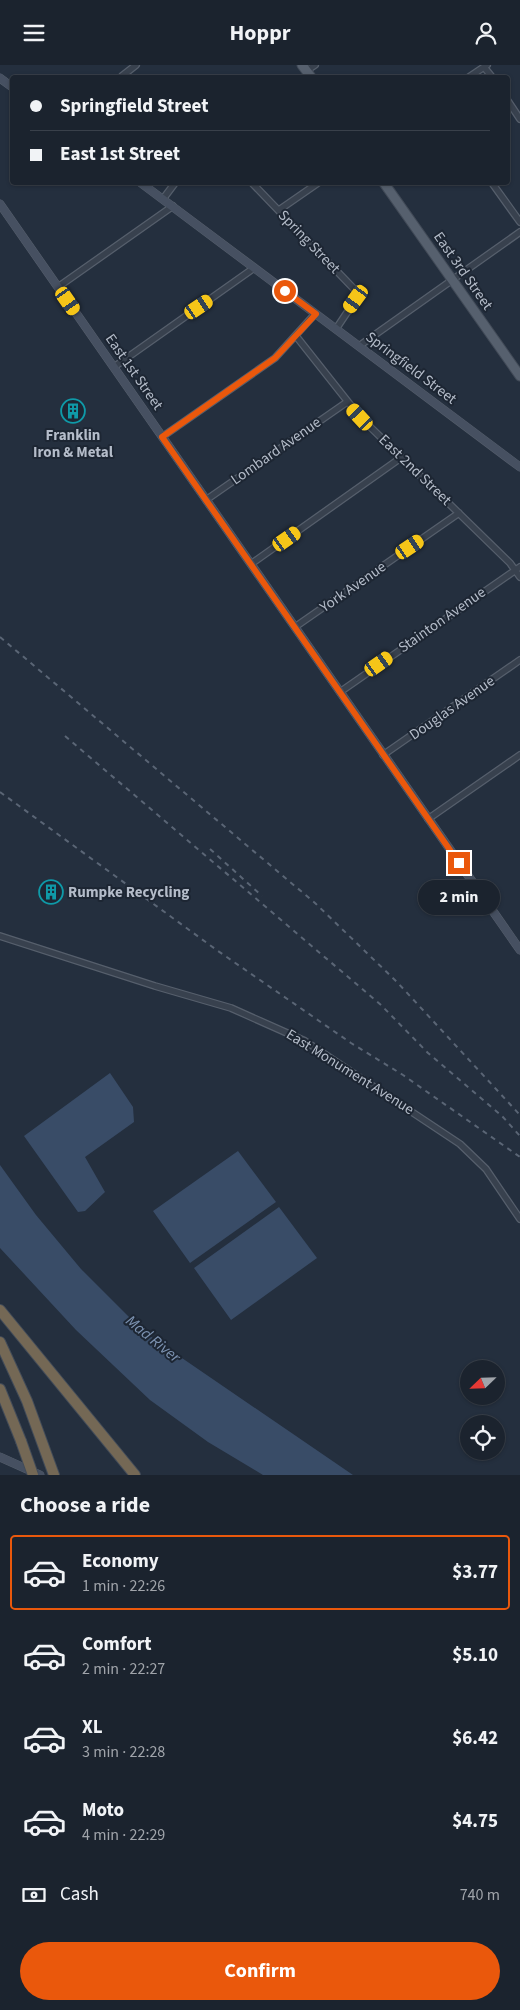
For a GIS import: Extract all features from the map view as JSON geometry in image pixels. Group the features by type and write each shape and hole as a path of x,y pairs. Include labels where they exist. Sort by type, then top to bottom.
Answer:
{"highway":[{"path":"0,1310 135,1475"},
{"path":"0,1342 27,1401 54,1475"},
{"path":"0,1389 33,1475"}],"main road":[{"name":"Springfield Street","path":"144,185 520,467"},
{"name":"East 3rd Street","path":"385,185 520,376"},
{"name":"East 1st Street","path":"0,204 520,950"},
{"path":"0,1457 40,1475"}],"street":[{"path":"123,75 136,65"},
{"path":"307,73 314,65"},
{"path":"472,75 486,66"},
{"path":"510,106 520,119"},
{"path":"163,199 174,185"},
{"name":"Spring Street","path":"254,185 356,291 356,299 336,329"},
{"path":"279,210 315,185"},
{"path":"493,185 520,222"},
{"path":"58,287 173,207"},
{"path":"359,346 520,232"},
{"path":"114,367 254,268"},
{"path":"162,437 267,364 316,314"},
{"name":"East 2nd Street","path":"296,336 347,402 459,513 518,568 520,577"},
{"name":"Lombard Avenue","path":"206,500 347,402"},
{"path":"251,564 402,457"},
{"name":"York Avenue","path":"295,627 459,513"},
{"name":"Stainton Avenue","path":"340,692 518,568"},
{"name":"Douglas Avenue","path":"384,755 520,660"},
{"path":"428,819 520,755"},
{"name":"East Monument Avenue","path":"0,936 155,986 231,1008 305,1041 460,1144 486,1169 520,1219"}],"water":[{"path":"110,1073 133,1107 134,1122 85,1157 105,1192 85,1211 78,1212 24,1136"},
{"path":"238,1151 276,1202 190,1263 153,1211"},
{"name":"Mad River","path":"0,1165 36,1215 81,1269 144,1332 353,1475 263,1475 208,1442 150,1400 76,1330 0,1248"},
{"path":"279,1207 317,1258 231,1320 194,1268"}],"railway":[{"path":"0,637 315,903 397,982 520,1115"},
{"path":"65,736 381,1005 428,1053 502,1116 520,1136"},
{"path":"0,792 218,951 351,1043 403,1075 520,1157"},
{"path":"210,849 262,896"}],"place":[{"name":"Franklin Iron & Metal","path":"73,411"},
{"name":"Rumpke Recycling","path":"51,892"}],"route":[{"path":"285,291 316,314 279,355 162,437 459,863"}]}
